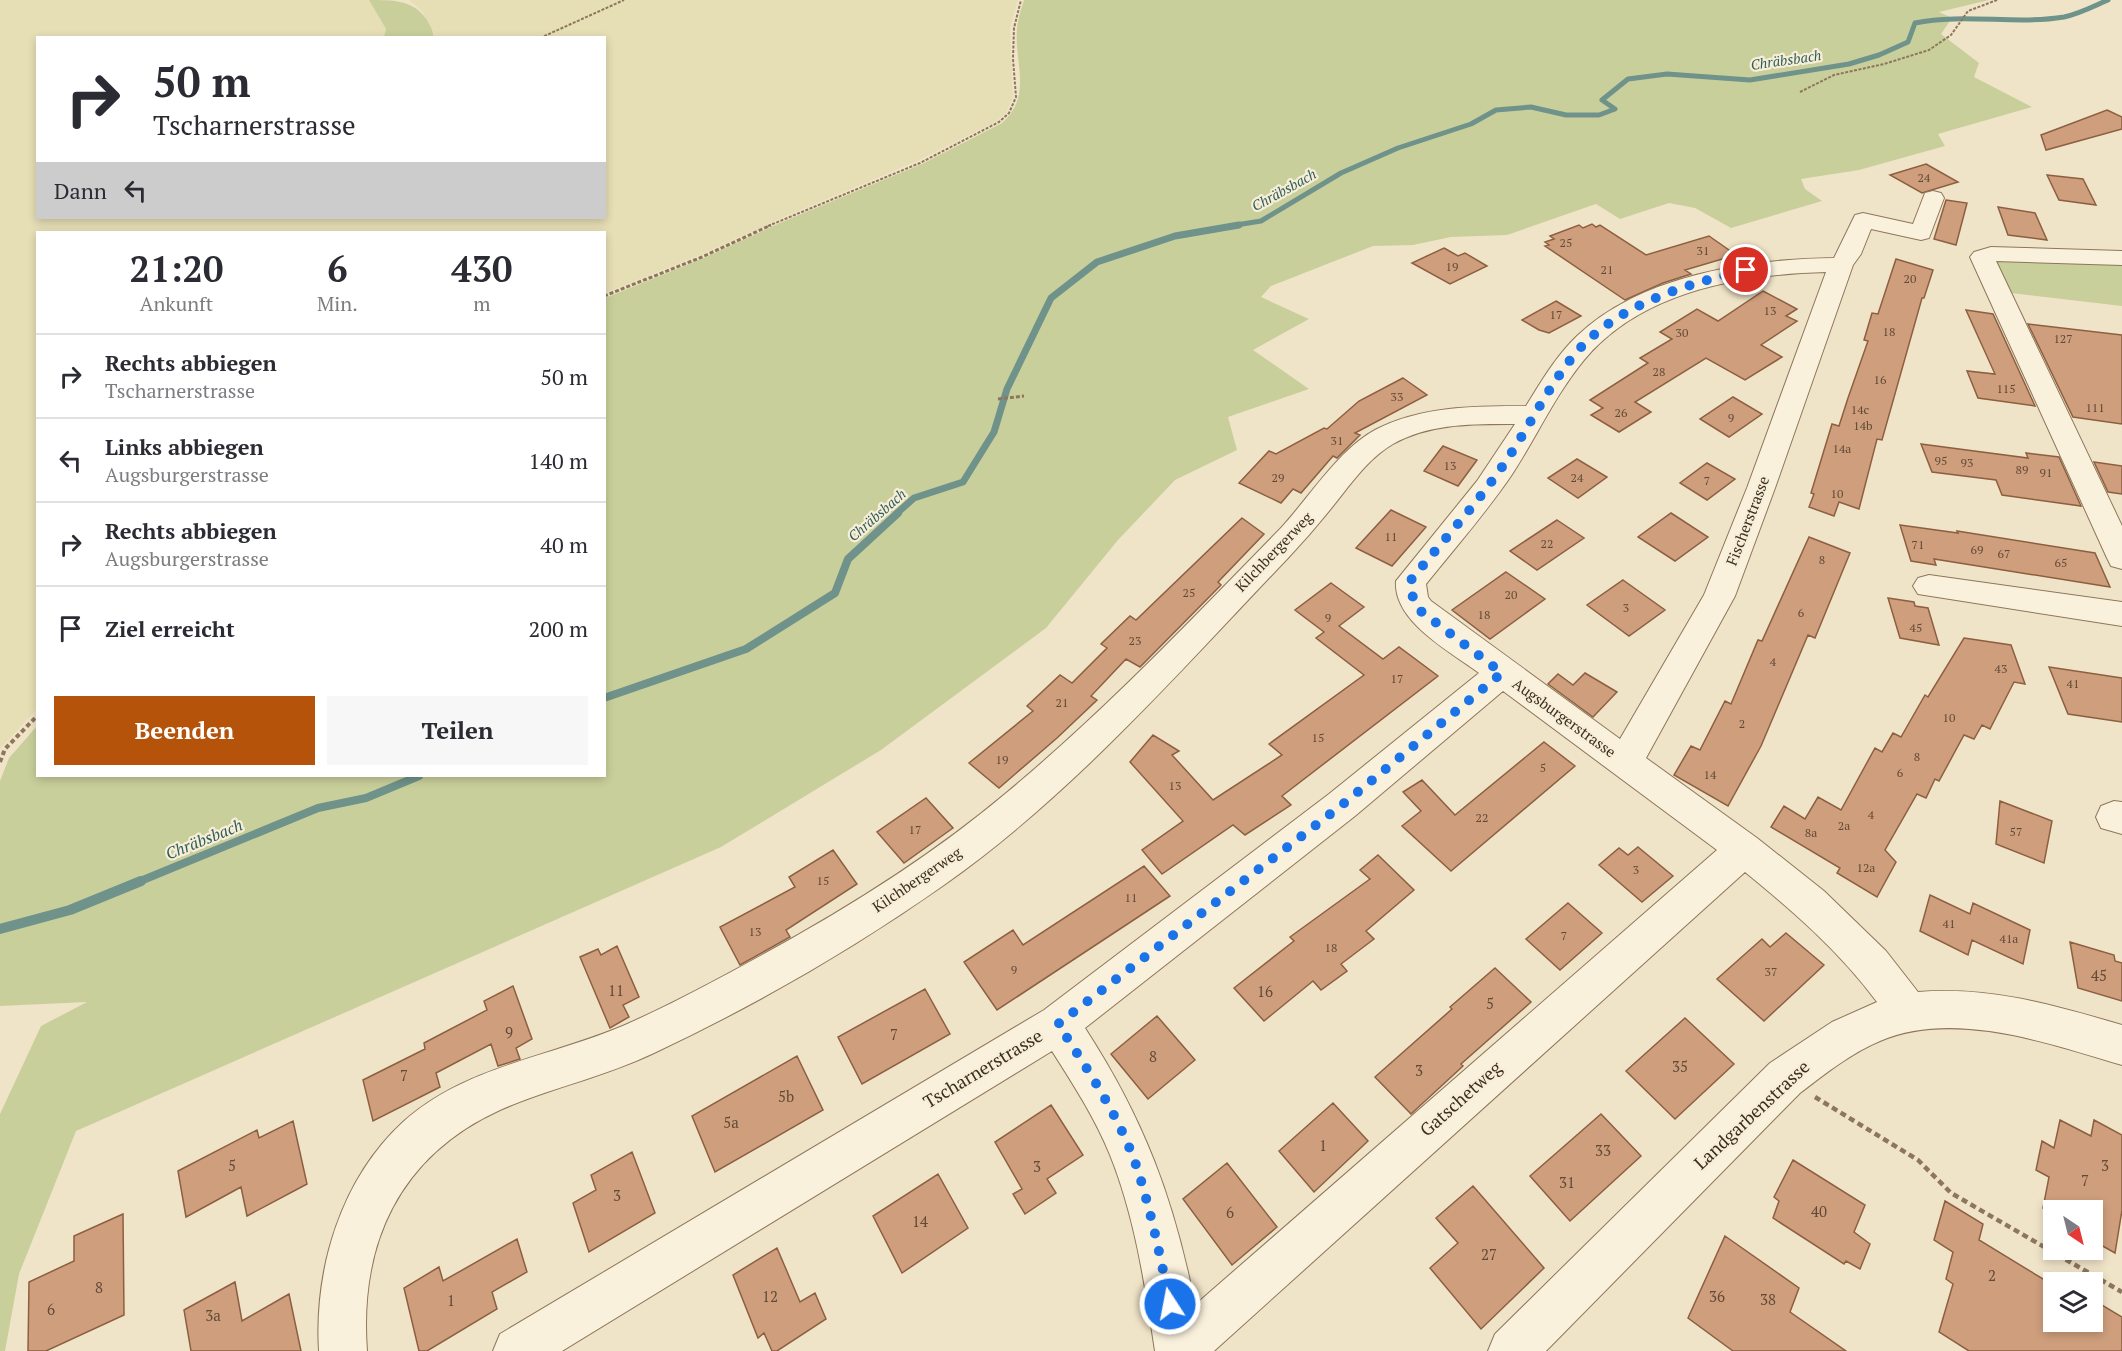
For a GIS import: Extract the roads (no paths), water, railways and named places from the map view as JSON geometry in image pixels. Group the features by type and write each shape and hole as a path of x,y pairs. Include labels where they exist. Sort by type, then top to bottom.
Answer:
{"street":[{"name":"Fischerstrasse","path":"1625,763 1719,596 1761,488 1841,265 1850,254 1863,220 1921,233 1933,198"},
{"path":"2122,258 1983,255 1983,259 2007,296 2104,507 2122,558"},
{"name":"Augsburgerstrasse","path":"1841,265 1800,265 1746,270 1679,287 1647,302 1606,326 1585,344 1533,415 1509,456 1411,580 1410,590 1418,609 1428,618 1744,849 1819,911 1872,964 1910,1013"},
{"name":"Kilchbergerweg","path":"343,1351 339,1317 341,1293 362,1220 380,1184 418,1138 441,1118 463,1105 490,1094 629,1043 767,974 874,910 977,839 1094,736 1306,520 1360,455 1386,436 1428,421 1471,415 1533,415"},
{"path":"1929,585 2122,615"},
{"name":"Tscharnerstrasse","path":"517,1351 1058,1024 1342,805 1502,673"},
{"name":"Gatschetweg","path":"1179,1350 1744,849"},
{"name":"Landgarbenstrasse","path":"1512,1351 1785,1078 1828,1046 1887,1018 1939,1009 1984,1012 2036,1020 2122,1045"},
{"path":"1058,1024 1114,1116 1138,1172 1161,1258 1179,1350"}],"waterway":[{"name":"Chräbsbach","path":"1230,226 1261,221 1341,173 1398,148 1471,124 1496,110 1531,107 1566,115 1599,115 1615,109 1602,100 1628,79 1667,74 1750,80 1849,64 1879,55 1908,42 1915,23 1952,19 2027,20 2064,17 2108,0"},
{"name":"Chräbsbach","path":"896,514 914,498 963,482 994,432 1007,389 1051,298 1097,262 1175,236 1239,225"},
{"name":"Chräbsbach","path":"606,697 746,649 835,593 848,559 898,513"},
{"name":"Chräbsbach","path":"138,882 318,808 366,798 417,777"},
{"name":"Chräbsbach","path":"0,929 70,910 141,881"}]}
